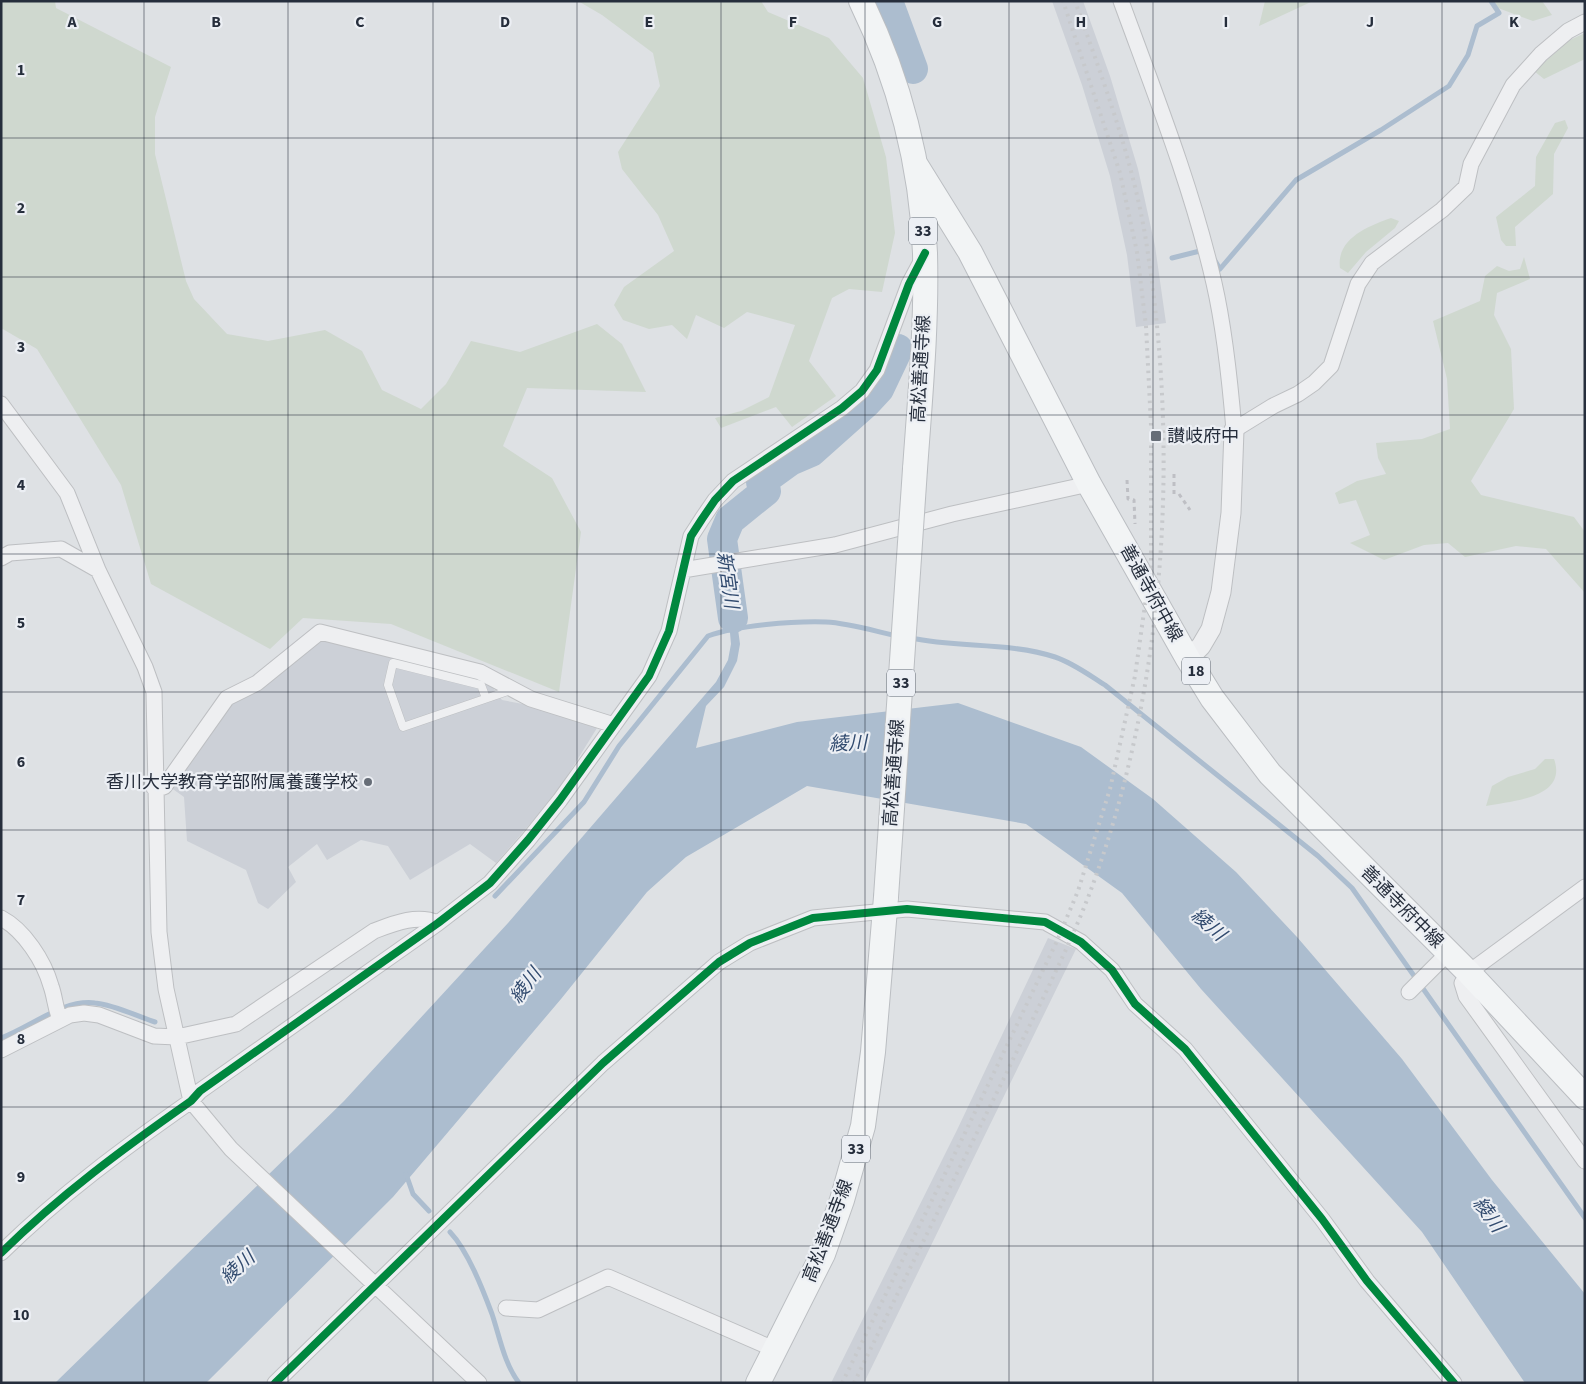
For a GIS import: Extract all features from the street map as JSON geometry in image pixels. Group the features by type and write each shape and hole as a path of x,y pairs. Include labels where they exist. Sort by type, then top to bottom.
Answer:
{"main road":[{"name":"高松善通寺線","path":"758,1383 823,1254 842,1200 863,1126 873,1052 885,904 921,374 925,253 916,165 899,98 872,24 861,1"},
{"name":"善通寺府中線","path":"916,165 963,240 1090,484 1188,659 1212,698 1270,774 1469,973 1585,1097"},
{"path":"925,253 936,243 948,237 957,236 963,240"}],"street":[{"path":"1121,1 1186,187 1214,283 1224,338 1234,430 1231,513 1221,592 1211,629 1201,646 1188,659"},
{"path":"1234,430 1273,406 1298,394 1314,383 1331,366 1358,284 1372,263 1442,210 1466,187 1472,164 1513,85 1541,54 1568,31 1585,22"},
{"path":"2,1251 67,1191 191,1101 200,1091 438,923 496,876 560,800 649,676 669,631 691,536 715,500 733,481 818,424 862,391 877,370 910,284 925,253"},
{"path":"1,404 49,466 67,493 98,570 145,667 154,692 154,788 159,932 166,989 191,1101 231,1149 479,1383"},
{"path":"683,570 725,565 835,545 952,514 1090,484"},
{"path":"1,558 10,553 61,550 98,570"},
{"path":"154,788 164,787 227,698 257,683 320,632 480,672 531,699 614,725"},
{"path":"1585,887 1469,973 1462,983 1466,996 1585,1161"},
{"path":"275,1383 375,1283 603,1063 719,962 750,943 813,918 885,904 907,909 1045,922 1081,942 1112,970 1135,1004 1185,1049 1322,1219 1367,1281 1454,1383"},
{"path":"1,918 31,946 38,957 51,986 58,1013"},
{"path":"1,1050 58,1013 99,1015 154,1036 176,1037 236,1024 374,931 392,924 425,918 438,923"},
{"path":"1412,988 1448,953"},
{"path":"506,1308 538,1310 608,1277 776,1350"}],"lane":[{"path":"486,698 481,685 393,663 388,685 403,726 486,698 512,689"}],"path":[{"path":"1174,472 1174,494"},
{"path":"1127,480 1128,499 1134,500 1135,527"},
{"path":"1179,494 1190,510"}],"shaded area":[{"path":"1,1 55,1 56,8 171,67 155,117 155,154 186,281 194,299 227,334 268,341 325,330 362,351 382,390 421,409 446,384 471,341 520,352 597,324 622,344 646,392 527,388 503,446 552,478 581,532 559,692 391,624 303,618 270,649 151,584 121,485 37,349 1,328"},
{"path":"578,1 761,1 768,12 829,38 863,78 886,157 895,233 882,292 849,289 832,298 809,361 836,396 792,427 776,407 721,428 715,418 741,411 769,397 795,325 747,312 724,328 696,315 687,339 672,325 649,329 623,320 614,305 624,287 674,251 658,215 622,169 618,152 660,86 653,53 602,15"},
{"path":"1052,1 1083,1 1110,76 1138,169 1155,246 1166,323 1136,327 1127,255 1110,176 1082,85"},
{"path":"1265,1 1313,1 1259,26"},
{"path":"1494,1 1542,1 1552,15 1533,21 1498,8"},
{"path":"1585,33 1585,59 1544,79 1534,71 1570,40"},
{"path":"1565,120 1568,128 1554,154 1553,194 1515,227 1516,246 1506,246 1501,240 1496,217 1535,186 1536,157 1555,123"},
{"path":"1391,218 1399,221 1395,228 1366,252 1348,273 1340,268 1340,258 1343,249 1355,235"},
{"path":"1524,257 1530,279 1497,293 1494,315 1511,349 1514,409 1471,481 1481,495 1574,517 1585,532 1585,593 1546,549 1516,546 1465,557 1448,543 1424,545 1384,560 1350,543 1370,535 1356,500 1339,504 1335,493 1357,481 1386,474 1378,458 1376,443 1422,439 1450,429 1447,379 1433,321 1480,301 1485,276 1497,266 1509,271 1520,269"},
{"path":"324,638 490,684 502,700 534,706 597,728 556,794 496,863 470,844 410,880 388,846 361,840 327,860 317,844 288,867 296,882 268,909 258,903 246,870 187,841 184,797 170,787 233,702"},
{"path":"1545,759 1554,759 1556,772 1553,782 1545,790 1523,799 1486,806 1492,786 1508,777 1535,769"},
{"path":"1048,938 1076,949 864,1383 831,1383 957,1130"}],"water":[{"name":"綾川","path":"725,577 731,577 740,644 737,661 724,687 706,706 696,748 797,722 958,703 1081,747 1153,799 1236,872 1297,937 1402,1059 1492,1180 1585,1294 1585,1383 1525,1383 1422,1232 1201,989 1122,893 1026,824 807,786 686,857 647,892 561,999 393,1197 206,1383 55,1383 344,1101 508,923 716,682 728,660 731,644"}],"waterway":[{"name":"新宮川","path":"888,1 913,69"},
{"path":"1214,259 1220,269 1296,180 1381,130 1449,86 1468,55 1477,26 1499,13 1491,1"},
{"path":"1172,258 1200,251"},
{"name":"新宮川","path":"733,618 722,539 730,520 766,491 761,482 790,461 811,452 866,403 879,389 898,349"},
{"path":"495,896 584,802 619,746 708,636 750,626 813,622 844,624 897,636"},
{"path":"911,638 1038,652 1075,666 1105,685 1318,856 1352,888 1585,1218"},
{"path":"1,1038 59,1009 83,1003 110,1006 155,1022"},
{"path":"406,1174 413,1194 429,1211"},
{"path":"450,1232 463,1249 474,1271 492,1314 506,1359 519,1383"}],"railway":[{"path":"842,1383 964,1135 1057,941 1078,891 1110,789 1135,676 1151,562 1151,425 1146,326 1137,252 1120,173 1063,1"},
{"path":"854,1383 1049,986 1080,918 1114,819 1134,740 1149,660 1159,578 1163,496 1163,415 1158,334 1148,254 1136,189 1118,126 1075,1"}],"cycle path":[{"path":"1,1253 69,1192 117,1154 191,1101 200,1091 438,923 490,883 560,800 649,676 669,631 691,536 715,500 733,481 842,408 862,391 877,370 909,284 925,253"},
{"path":"275,1383 603,1063 719,962 750,943 813,918 907,909 1045,922 1081,942 1112,970 1135,1004 1185,1049 1322,1219 1367,1281 1454,1383"}],"place":[{"name":"讃岐府中","path":"1156,436"},
{"name":"香川大学教育学部附属養護学校","path":"368,782"}]}
